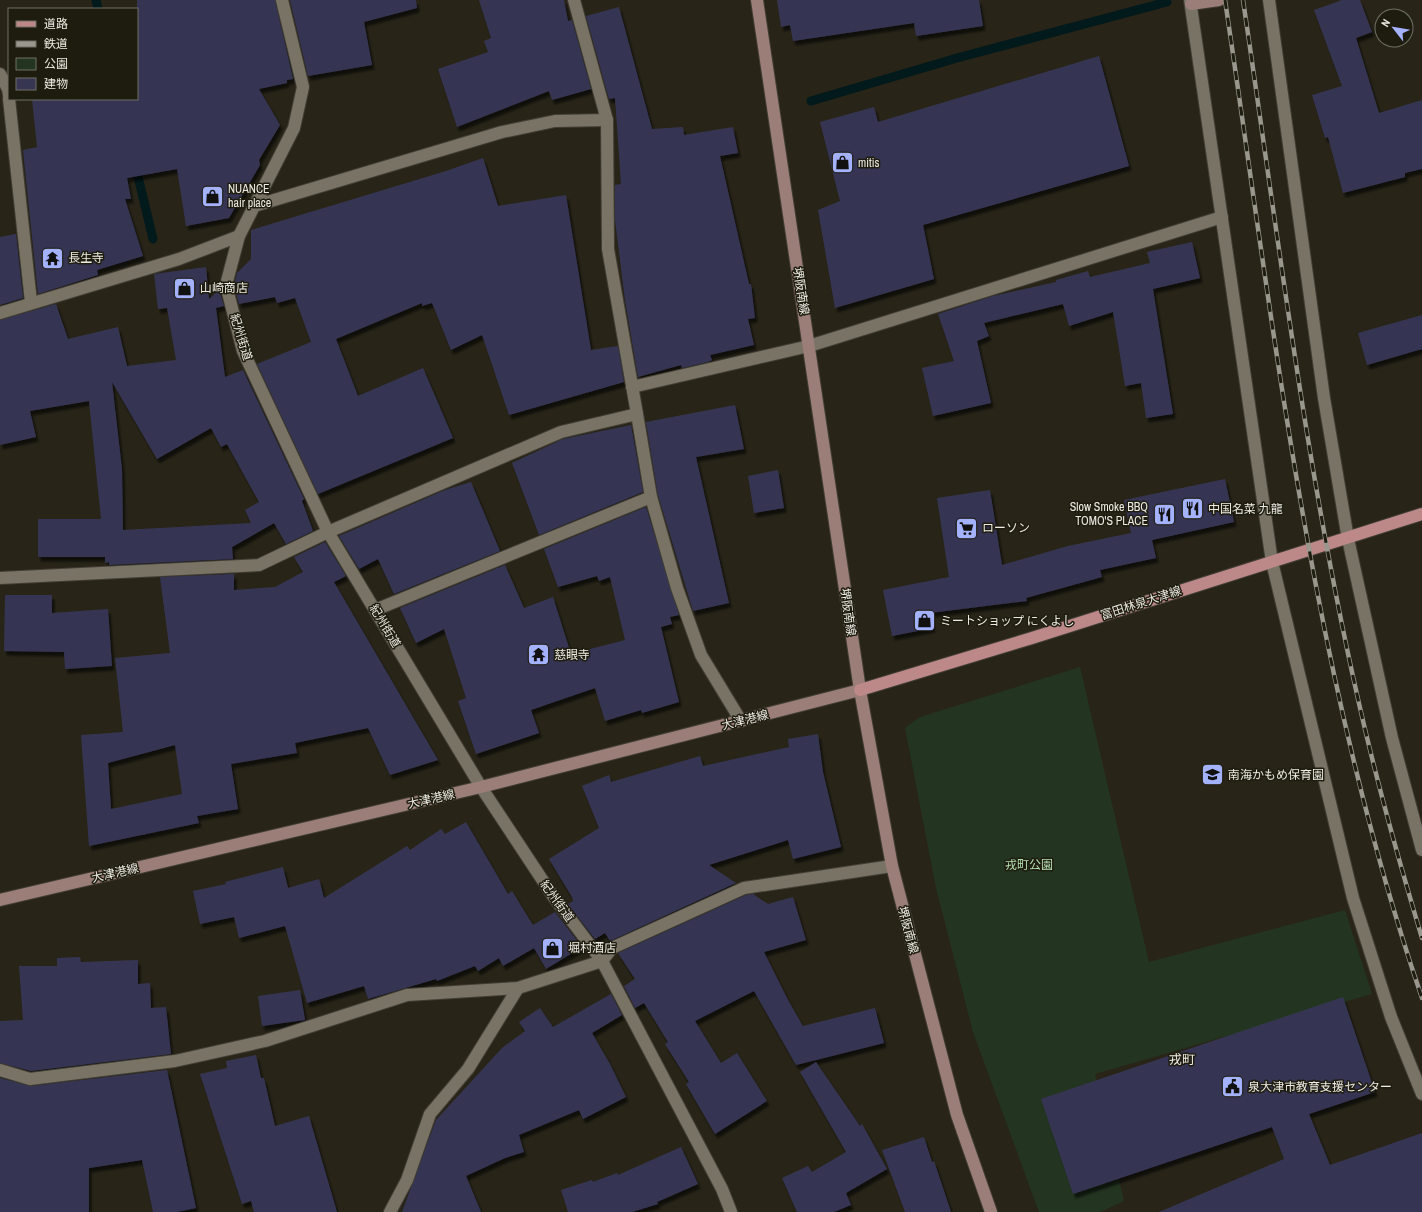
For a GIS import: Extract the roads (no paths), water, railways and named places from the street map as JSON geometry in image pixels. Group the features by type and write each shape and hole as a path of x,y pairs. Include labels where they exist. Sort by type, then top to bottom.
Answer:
{"main road":[{"name":"堺阪南線","path":"757,0 860,690 892,866 957,1115 991,1212"},
{"path":"1191,2 1219,0"},
{"name":"富田林泉大津線","path":"860,690 1348,539 1422,514"},
{"name":"大津港線","path":"0,900 481,787 860,690"}],"street":[{"name":"紀州街道","path":"282,0 303,87 294,128 239,236 226,285 242,352 328,532 481,787 553,896 602,961 722,1189 731,1212"},
{"path":"574,0 607,120 608,249 651,497 677,588 700,655 741,721"},
{"path":"1269,0 1324,398 1348,539 1392,738 1422,850"},
{"path":"1191,2 1272,562 1353,898 1391,1017 1422,1094"},
{"path":"0,74 8,89"},
{"path":"9,100 31,302"},
{"path":"254,206 502,132 555,121 607,120"},
{"path":"632,388 809,346 1222,217"},
{"path":"0,313 31,302 179,259 239,236"},
{"path":"0,578 259,565 328,532 561,432 637,414"},
{"path":"375,610 651,497"},
{"path":"0,1070 30,1079 175,1061 265,1041 407,996 518,988 602,961 612,948 744,888 892,866"},
{"path":"390,1212 407,1180 430,1114 468,1069 518,988"}],"waterway":[{"path":"96,0 98,8"},
{"path":"811,101 957,58 1167,2"},
{"path":"135,164 153,239"}],"railway":[{"path":"1225,0 1280,378 1301,504 1325,629 1352,753 1384,876 1422,998"},
{"path":"1243,0 1296,364 1344,635 1364,725 1406,885 1422,938"}],"place":[{"name":"mitis","path":"842,163"},
{"name":"NUANCE hair place","path":"212,196"},
{"name":"長生寺","path":"52,258"},
{"name":"山崎商店","path":"185,288"},
{"name":"中国名菜 九龍","path":"1193,509"},
{"name":"Slow Smoke BBQ TOMO'S PLACE","path":"1164,514"},
{"name":"ローソン","path":"967,528"},
{"name":"ミートショップ にくよし","path":"925,621"},
{"name":"慈眼寺","path":"538,655"},
{"name":"南海かもめ保育園","path":"1213,775"},
{"name":"堀村酒店","path":"552,948"},
{"name":"泉大津市教育支援センター","path":"1233,1087"}],"district":[{"name":"戎町","path":"1182,1059"}],"park label":[{"name":"戎町公園","path":"1029,865"}]}
